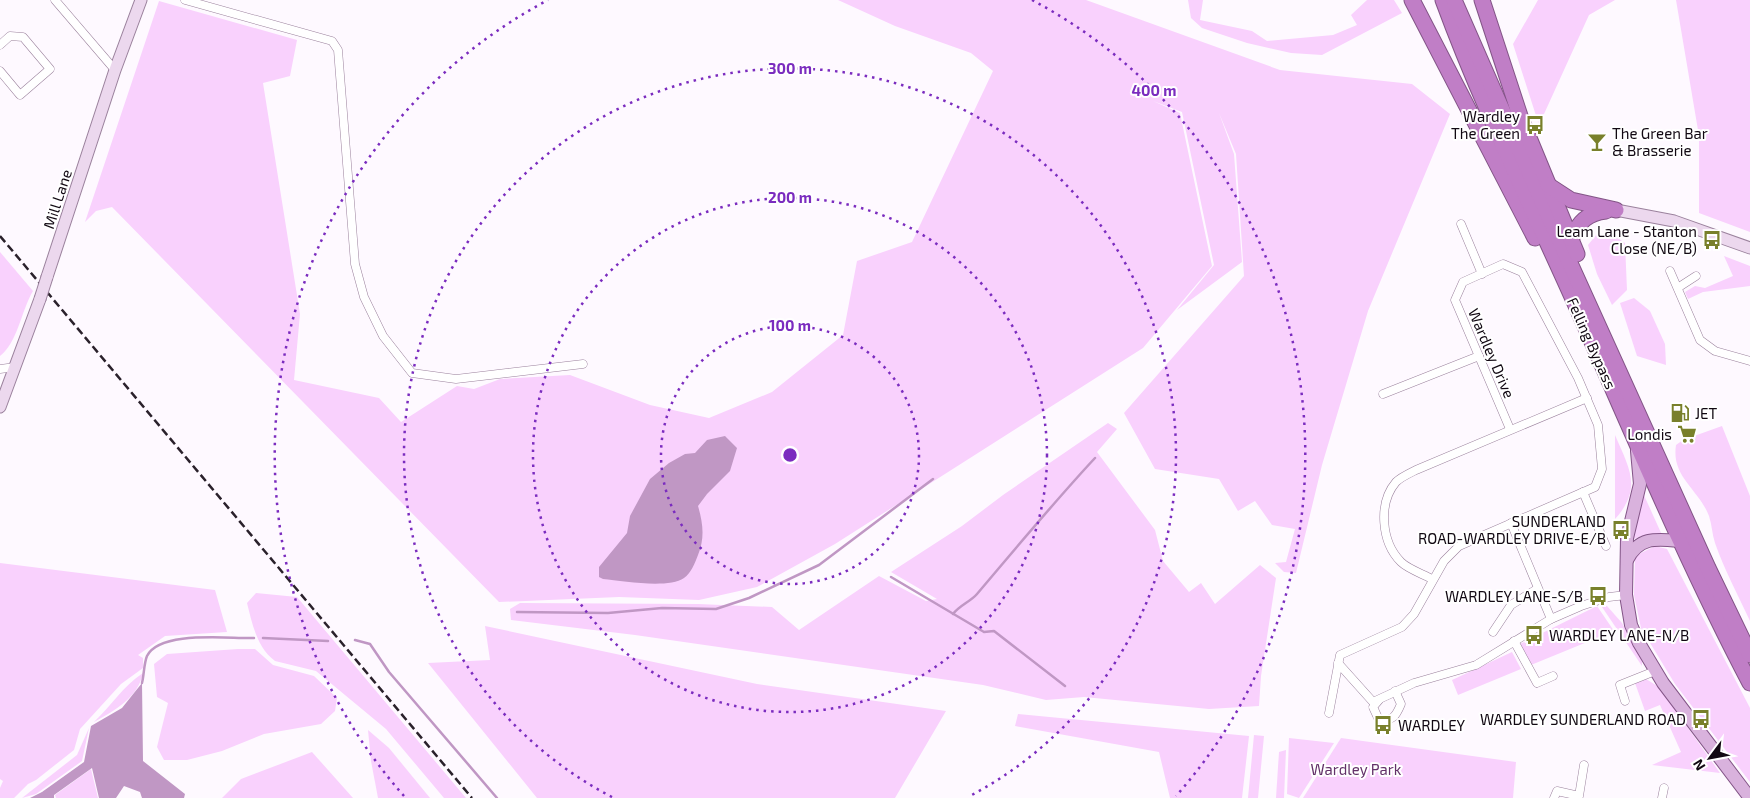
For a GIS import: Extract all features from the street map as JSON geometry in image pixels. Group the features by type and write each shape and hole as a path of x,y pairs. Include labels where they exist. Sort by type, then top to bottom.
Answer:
{"highway":[{"path":"1412,0 1523,219 1570,295"},
{"name":"Felling Bypass","path":"1443,0 1457,22 1495,95 1708,568 1750,656"},
{"name":"Felling Bypass","path":"1454,0 1457,22 1487,110 1680,541 1750,683"},
{"path":"1482,0 1504,71 1595,299 1604,338"},
{"path":"1548,185 1571,200 1616,210"},
{"path":"1570,239 1576,228 1588,215 1616,210"}],"main road":[{"name":"Mill Lane","path":"0,407 3,389 15,367 40,299 115,70 141,0"},
{"path":"1616,210 1674,221 1750,248"},
{"path":"1636,441 1640,484 1627,538 1626,562 1626,595 1634,634 1656,671 1750,798"},
{"path":"1626,562 1631,552 1643,542 1652,539 1680,541"}],"street":[{"path":"55,0 115,70"},
{"path":"185,0 332,41 338,50 355,264 364,297 382,336 412,373 456,380 583,364"},
{"path":"0,44 10,36 23,37 50,69 20,95 0,71"},
{"path":"1461,224 1482,274"},
{"name":"Wardley Drive","path":"1338,664 1340,655 1402,627 1414,614 1444,560 1459,546 1595,487 1602,469 1598,425 1587,398 1522,272 1503,264 1463,282 1455,300 1510,429"},
{"path":"1670,272 1679,288 1695,331 1704,344 1722,354 1750,361"},
{"path":"1679,288 1696,276"},
{"path":"1383,394 1479,356"},
{"path":"0,368 15,367"},
{"path":"1432,579 1401,562 1388,540 1383,515 1388,495 1397,481 1416,470 1587,398"},
{"path":"1583,492 1606,546"},
{"path":"1511,523 1551,619"},
{"path":"1493,632 1511,605 1537,589"},
{"path":"1338,664 1373,702 1395,691 1476,665 1551,619 1581,606 1609,597 1626,595"},
{"path":"1514,641 1537,683 1553,676"},
{"path":"1329,713 1338,664"},
{"path":"1625,700 1620,685 1656,671"},
{"path":"1379,699 1373,707 1375,714 1379,720 1388,721 1397,715 1401,704 1395,691"},
{"path":"1554,798 1558,791 1579,796 1584,766"},
{"path":"1662,798 1664,788"}],"green space":[{"path":"838,0 1086,0 1280,70 1412,84 1450,114 1368,311 1322,465 1296,573 1284,572 1275,563 1286,562 1295,529 1272,525 1255,501 1238,511 1219,479 1155,469 1124,413 1244,276 1236,154 1219,113 1234,154 1242,262 1177,310 1214,265 1182,112 1153,101 1180,113 1212,266 1143,348 835,544 757,587 699,600 619,597 499,602 112,207 96,211 85,222 159,1 297,40 290,76 263,83 300,314 294,380 379,398 401,422 457,386 474,389 500,379 570,375 650,405 709,418 772,392 843,335 857,261 912,242 993,71 971,53 895,26"},
{"path":"1188,0 1203,0 1200,20 1252,31 1267,41 1333,35 1357,25 1351,15 1367,0 1394,0 1402,13 1322,55 1291,53 1247,43 1202,28 1191,18"},
{"path":"1538,0 1615,0 1589,15 1539,125 1513,44"},
{"path":"1676,0 1750,0 1750,232 1699,213 1699,136"},
{"path":"1597,234 1613,235 1625,243 1627,290 1612,305 1597,274 1588,245"},
{"path":"0,252 33,291 11,343 0,356"},
{"path":"1724,256 1750,266 1750,286 1703,292 1688,299 1685,292 1695,286 1705,288 1733,276"},
{"path":"1634,298 1650,311 1665,344 1666,365 1637,356 1620,303"},
{"path":"1108,423 1117,429 1097,452 1155,530 1163,561 1189,592 1201,583 1215,604 1260,565 1276,578 1261,676 1259,706 1209,709 1084,697 1046,700 983,685 635,635 511,620 510,609 520,603 698,604 772,607 799,630 879,576 926,601 937,599 891,572 962,526 1003,495"},
{"path":"1722,426 1750,496 1750,621 1719,553 1705,507 1682,474 1676,456 1676,445 1683,440"},
{"path":"1615,435 1629,468 1631,488 1624,508 1615,519"},
{"path":"1643,493 1662,535 1641,536 1630,541"},
{"path":"1655,546 1667,549 1750,708 1750,782 1675,684 1641,628 1634,595 1635,556"},
{"path":"0,563 215,590 227,632 165,636 138,655 143,658 143,668 121,684 80,729 74,750 36,780 28,784 14,798 0,798 0,788 3,781 0,779"},
{"path":"256,593 297,597 466,798 444,798 386,729 316,671 275,661 269,656 256,635 247,603"},
{"path":"1597,606 1614,631 1531,665 1520,644"},
{"path":"1607,606 1622,623 1642,660 1642,666 1602,607"},
{"path":"485,626 757,684 946,711 895,798 537,798 428,663 490,660"},
{"path":"255,649 273,665 314,676 337,698 335,711 321,724 264,734 222,751 187,760 164,760 157,747 168,703 157,697 154,664 167,654"},
{"path":"1512,652 1521,669 1458,695 1452,680"},
{"path":"143,673 131,697 94,722 123,690"},
{"path":"1646,679 1659,687 1720,773 1652,765 1681,752 1660,705 1645,711 1635,683"},
{"path":"1018,714 1249,736 1242,798 1170,798 1159,752 1015,726"},
{"path":"89,728 82,761 36,794 22,798 77,755"},
{"path":"368,730 389,748 430,798 378,798 371,761"},
{"path":"1254,735 1264,736 1258,798 1248,798"},
{"path":"1289,738 1334,743 1299,798 1287,794"},
{"name":"Wardley Park","path":"1341,738 1516,762 1513,798 1303,798"},
{"path":"1286,750 1284,798 1276,798 1279,752"},
{"path":"312,752 353,798 222,798 241,779"},
{"path":"91,769 98,798 56,798 55,795"}],"shaded area":[{"path":"725,436 737,448 730,471 698,506 702,524 702,543 696,561 689,573 677,581 657,584 603,579 599,577 599,567 627,533 630,516 650,479 669,463 685,454 695,453 707,440"},
{"path":"142,683 143,761 185,794 184,798 142,798 140,792 124,786 116,798 99,798 92,768 54,795 54,798 30,798 42,792 84,762 91,726 122,708"}],"waterway":[{"path":"953,614 977,594 1095,458"},
{"path":"517,612 608,613 662,608 716,609 749,598 819,565 933,479"},
{"path":"891,577 984,632 994,631 1065,686"},
{"path":"142,683 147,656 154,648 166,642 180,639 213,637 254,638"},
{"path":"263,638 328,641"},
{"path":"355,640 370,644 389,672 497,798"}],"railway":[{"path":"0,236 472,798"}],"place":[{"name":"Wardley The Green","path":"1535,125"},
{"name":"The Green Bar & Brasserie","path":"1597,142"},
{"name":"Leam Lane - Stanton Close (NE/B)","path":"1712,240"},
{"name":"JET","path":"1680,413"},
{"name":"Londis","path":"1687,434"},
{"name":"SUNDERLAND ROAD-WARDLEY DRIVE-E/B","path":"1621,530"},
{"name":"WARDLEY LANE-S/B","path":"1598,596"},
{"name":"WARDLEY LANE-N/B","path":"1534,635"},
{"name":"WARDLEY SUNDERLAND ROAD","path":"1701,719"},
{"name":"WARDLEY","path":"1383,725"}]}
